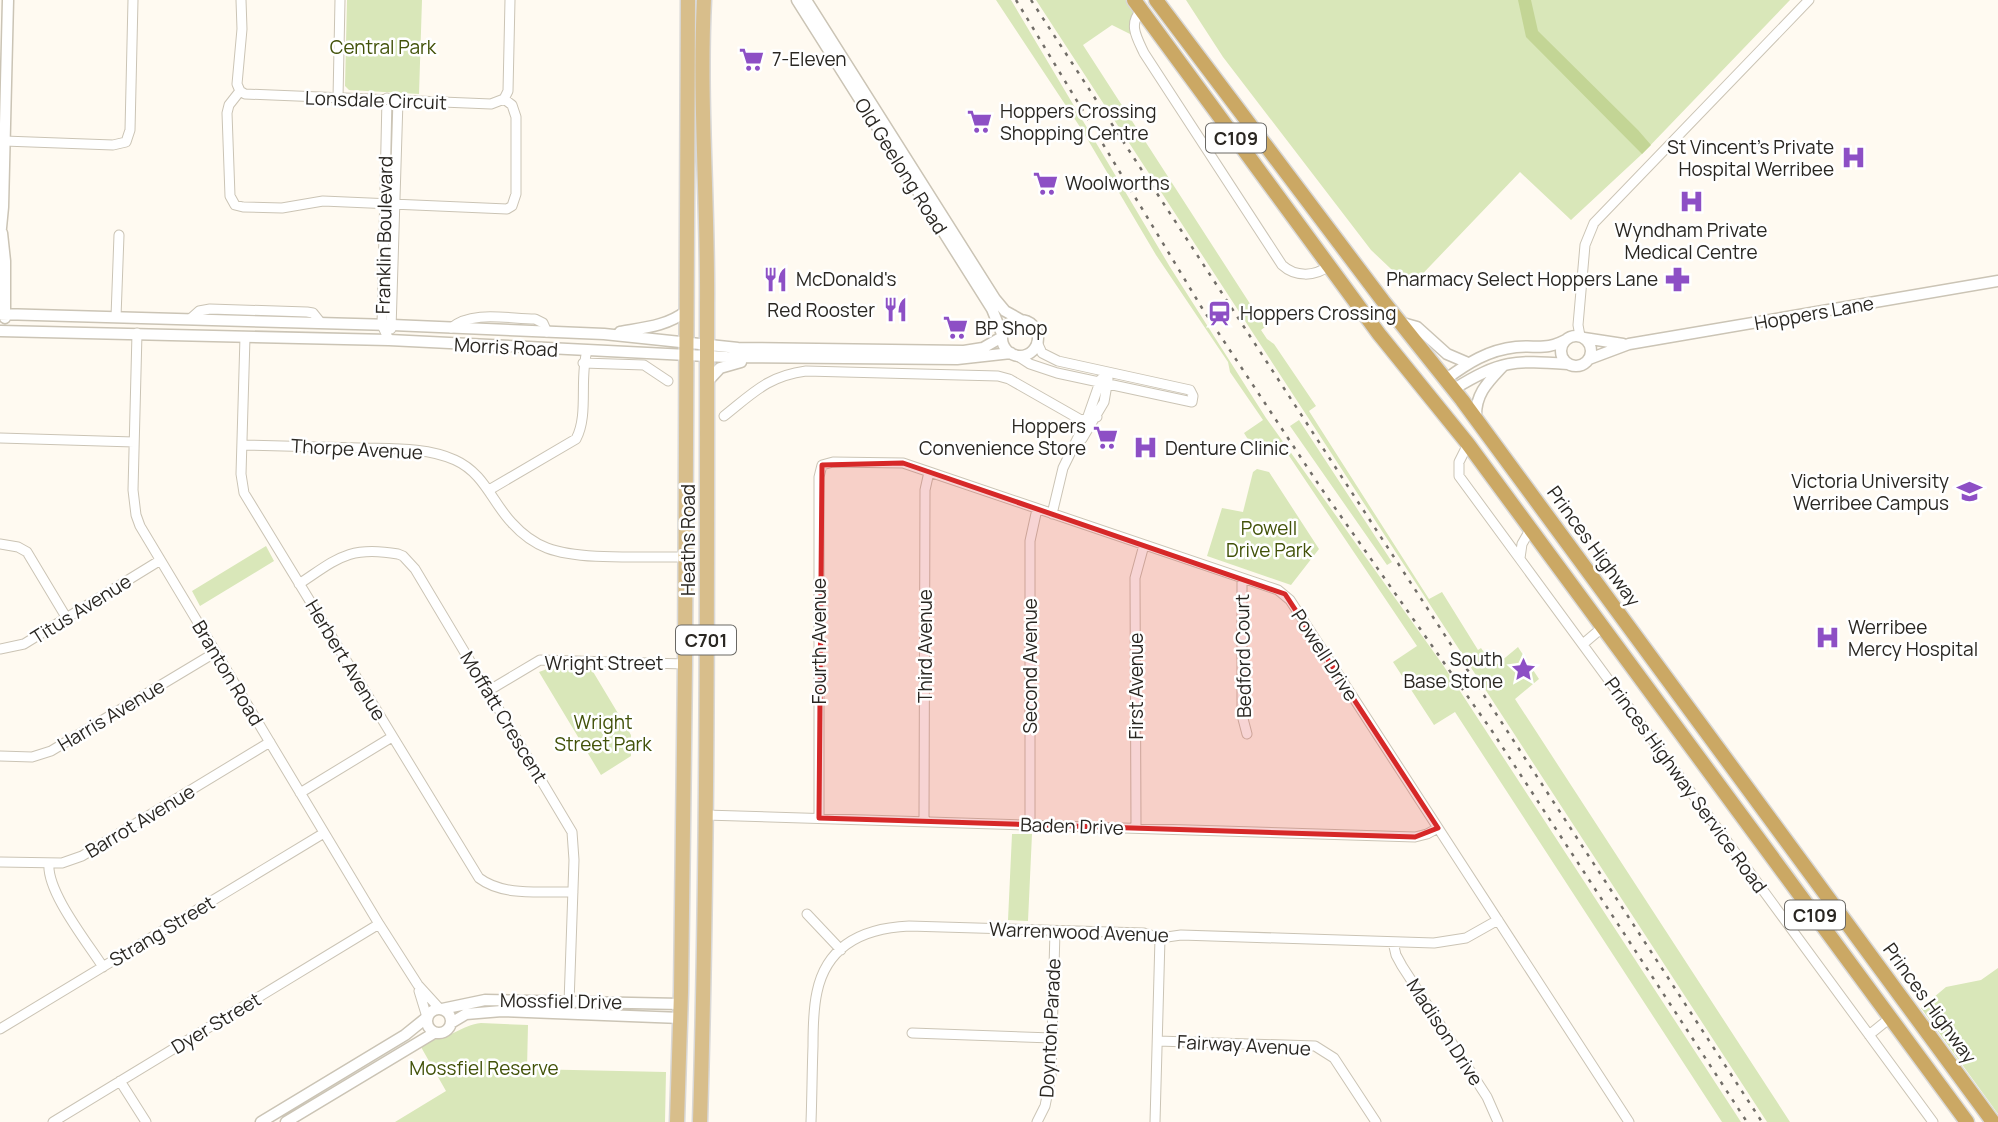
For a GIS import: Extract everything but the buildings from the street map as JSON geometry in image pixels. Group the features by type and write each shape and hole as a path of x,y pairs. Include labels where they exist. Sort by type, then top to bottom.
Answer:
{"highway":[{"path":"1138,5 1150,7 1158,3"},
{"name":"Princes Highway","path":"1158,3 1329,230 1432,398 1967,1122"},
{"name":"Princes Highway","path":"1138,5 1350,293 1372,302 1399,321 1450,384 1993,1122"},
{"path":"1328,265 1334,254 1329,230"},
{"path":"1432,398 1450,384"},
{"path":"1603,627 1619,613"},
{"path":"1662,708 1679,694"},
{"path":"1891,1018 1910,1006"}],"main road":[{"name":"Heaths Road","path":"677,1122 685,664 688,0"},
{"name":"Heaths Road","path":"700,1122 707,558 707,240 702,138 704,0"},
{"path":"685,557 707,558"},
{"path":"681,1011 703,1013"}],"street":[{"path":"4,141 113,145 126,142 130,130 134,0"},
{"path":"241,0 242,29 237,84 240,91 229,105 227,113 230,196 235,205 282,208 323,201 449,205 478,210 507,209 512,206 516,194 516,117 512,105 504,99 509,80 510,0"},
{"path":"338,97 341,0"},
{"name":"Old Geelong Road","path":"797,0 841,63 932,208 992,309 1002,336"},
{"name":"Old Geelong Road","path":"806,0 841,63"},
{"path":"1568,364 1561,351 1577,335 1586,245 1594,223 1809,0"},
{"path":"3,331 5,261 1,207 5,3"},
{"path":"1138,5 1134,23 1143,52 1282,265 1299,274 1321,271 1328,265"},
{"name":"Lonsdale Circuit","path":"240,91 251,95 491,104 504,99"},
{"name":"Franklin Boulevard","path":"387,98 391,166"},
{"name":"Franklin Boulevard","path":"388,340 391,166 398,100"},
{"name":"Old Geelong Road","path":"932,208 995,299 1006,311 1021,320"},
{"path":"116,317 119,235"},
{"name":"Hoppers Lane","path":"1589,359 1629,344 1998,281"},
{"path":"604,334 658,325 686,311"},
{"name":"Morris Road","path":"3,314 604,334 685,349 760,358 957,359 1014,354"},
{"path":"137,317 137,333"},
{"path":"1021,320 1034,327 1037,342 1046,356 1185,388 1190,390 1192,402 1043,369 1006,349 1002,336 1009,324 1021,320"},
{"path":"1399,321 1417,327 1447,354 1468,363"},
{"name":"Morris Road","path":"3,331 388,340 587,351 685,349"},
{"name":"Branton Road","path":"137,333 133,490 136,515 159,561 379,924 418,985 440,1009"},
{"path":"489,489 576,439 581,425 583,363 587,351 583,338 572,333"},
{"path":"1450,384 1505,364 1526,361 1577,366 1589,359 1591,350 1577,335"},
{"name":"Hoppers Lane","path":"1450,384 1468,363 1506,349 1547,348 1577,335 1600,342 1629,344"},
{"name":"Morris Road","path":"707,351 964,351 983,348 1002,336"},
{"name":"Herbert Avenue","path":"245,337 241,474 244,493 479,878 487,884 509,890 573,891"},
{"path":"1014,354 1029,353 1037,342"},
{"path":"566,350 576,354 583,363"},
{"path":"707,382 720,368 760,358"},
{"path":"583,363 644,365 668,381"},
{"path":"1476,418 1478,397 1505,364"},
{"path":"724,416 755,389 778,376 820,371 998,376 1009,379 1076,417 1097,417"},
{"path":"1074,448 1107,372"},
{"path":"1074,448 1097,417 1104,402 1104,383"},
{"path":"1092,406 1104,402"},
{"path":"1092,406 1097,417"},
{"path":"0,438 134,442"},
{"name":"Princes Highway Service Road","path":"1468,444 1459,462 1458,476 1933,1122"},
{"name":"Thorpe Avenue","path":"242,445 424,451 458,462 474,473 489,489 511,522 546,548 577,554 685,557"},
{"name":"Second Avenue","path":"1030,824 1030,541 1055,494 1063,468 1074,448"},
{"name":"Powell Drive","path":"822,465 833,462 891,461 1285,594 1629,1122"},
{"name":"Fourth Avenue","path":"819,818 819,477 822,465"},
{"name":"Third Avenue","path":"925,821 925,490 929,472"},
{"path":"1520,558 1522,544 1530,530"},
{"path":"0,544 18,547 27,552 66,617"},
{"name":"First Avenue","path":"1136,828 1135,578 1143,545"},
{"name":"Moffatt Crescent","path":"299,584 343,555 353,552 390,552 403,556 415,569 572,832 574,841 569,1008"},
{"name":"Titus Avenue","path":"0,649 24,643 159,561"},
{"name":"Bedford Court","path":"1242,578 1242,715 1247,734"},
{"path":"1583,644 1603,627"},
{"name":"Harris Avenue","path":"0,756 32,757 51,751 215,652"},
{"name":"Wright Street","path":"488,691 540,660 685,664"},
{"path":"300,793 392,737"},
{"name":"Barrot Avenue","path":"0,862 62,863 82,856 270,742"},
{"name":"Baden Drive","path":"705,815 1415,837 1438,828"},
{"name":"Strang Street","path":"0,1030 324,833"},
{"path":"49,863 48,872 53,889 103,967"},
{"path":"807,914 841,950"},
{"name":"Warrenwood Avenue","path":"811,1122 817,992 831,961 854,939 869,931 886,927 1144,933 1160,938 1181,935 1450,942 1466,938 1498,920"},
{"name":"Dyer Street","path":"53,1122 379,924"},
{"name":"Doynton Parade","path":"1037,1122 1045,1106 1051,1076 1055,931"},
{"path":"1155,1122 1160,938"},
{"name":"Madison Drive","path":"1394,942 1402,967 1486,1097 1498,1122"},
{"name":"Branton Road","path":"418,985 427,1018"},
{"name":"Mossfiel Drive","path":"440,1009 477,1001 569,1008 681,1011"},
{"name":"Mossfiel Drive","path":"451,1023 458,1017 481,1011 569,1008"},
{"path":"261,1122 405,1035 427,1018 431,1011 440,1009 448,1013 451,1023 445,1032 434,1033 286,1122"},
{"path":"427,1018 428,1027 434,1033"},
{"path":"1869,1035 1891,1018"},
{"path":"912,1033 1052,1038"},
{"name":"Fairway Avenue","path":"1158,1041 1315,1046 1334,1058 1376,1122"},
{"path":"120,1081 145,1122"}],"highlighted area":[{"path":"903,463 1285,594 1438,828 1415,837 819,818 822,465"}],"green space":[{"name":"Central Park","path":"347,0 422,0 419,94 349,90 345,86"},
{"path":"996,0 1011,0 1170,267 1266,418 1443,665 1741,1122 1722,1122 1455,712 1434,725 1393,662 1417,646 1279,441 1257,454 1244,433 1263,420 1230,372 1228,362 1156,255 1082,130"},
{"path":"1036,0 1129,0 1134,13 1132,35 1112,25 1083,45 1265,327 1261,330 1274,344 1316,406 1309,411 1429,599 1442,592 1478,650 1481,648 1494,667 1518,647 1539,679 1515,699 1790,1122 1767,1122"},
{"path":"1186,0 1790,0 1642,154 1571,220 1520,172 1410,287 1371,250 1223,57"},
{"path":"1518,0 1531,0 1538,31 1651,145 1642,154 1526,37"},
{"path":"1299,420 1392,562 1387,565 1290,426"},
{"name":"Powell Drive Park","path":"1257,469 1269,472 1319,549 1291,585 1207,556 1222,508 1243,512 1253,472"},
{"path":"266,546 274,561 200,606 192,591"},
{"name":"Wright Street Park","path":"547,669 592,670 631,735 631,756 601,775 539,672"},
{"path":"1012,834 1032,834 1028,921 1008,920"},
{"path":"1998,968 1998,1114 1921,1008 1946,987 1981,980"},
{"name":"Mossfiel Reserve","path":"481,1023 528,1025 527,1069 666,1072 665,1122 395,1122 446,1091 421,1047 429,1040 442,1038"}],"railway":[{"path":"1016,0 1202,308 1321,488 1492,731 1747,1122"},
{"path":"1031,0 1762,1122"}],"place":[{"name":"7-Eleven","path":"752,59"},
{"name":"Hoppers Crossing Shopping Centre","path":"980,122"},
{"name":"St Vincent's Private Hospital Werribee","path":"1854,158"},
{"name":"Woolworths","path":"1045,183"},
{"name":"Wyndham Private Medical Centre","path":"1691,202"},
{"name":"McDonald's","path":"776,279"},
{"name":"Pharmacy Select Hoppers Lane","path":"1678,279"},
{"name":"Red Rooster","path":"895,310"},
{"name":"Hoppers Crossing","path":"1220,313"},
{"name":"BP Shop","path":"955,328"},
{"name":"Hoppers Convenience Store","path":"1106,437"},
{"name":"Denture Clinic","path":"1145,448"},
{"name":"Victoria University Werribee Campus","path":"1969,492"},
{"name":"Werribee Mercy Hospital","path":"1828,638"},
{"name":"South Base Stone","path":"1523,670"}]}
